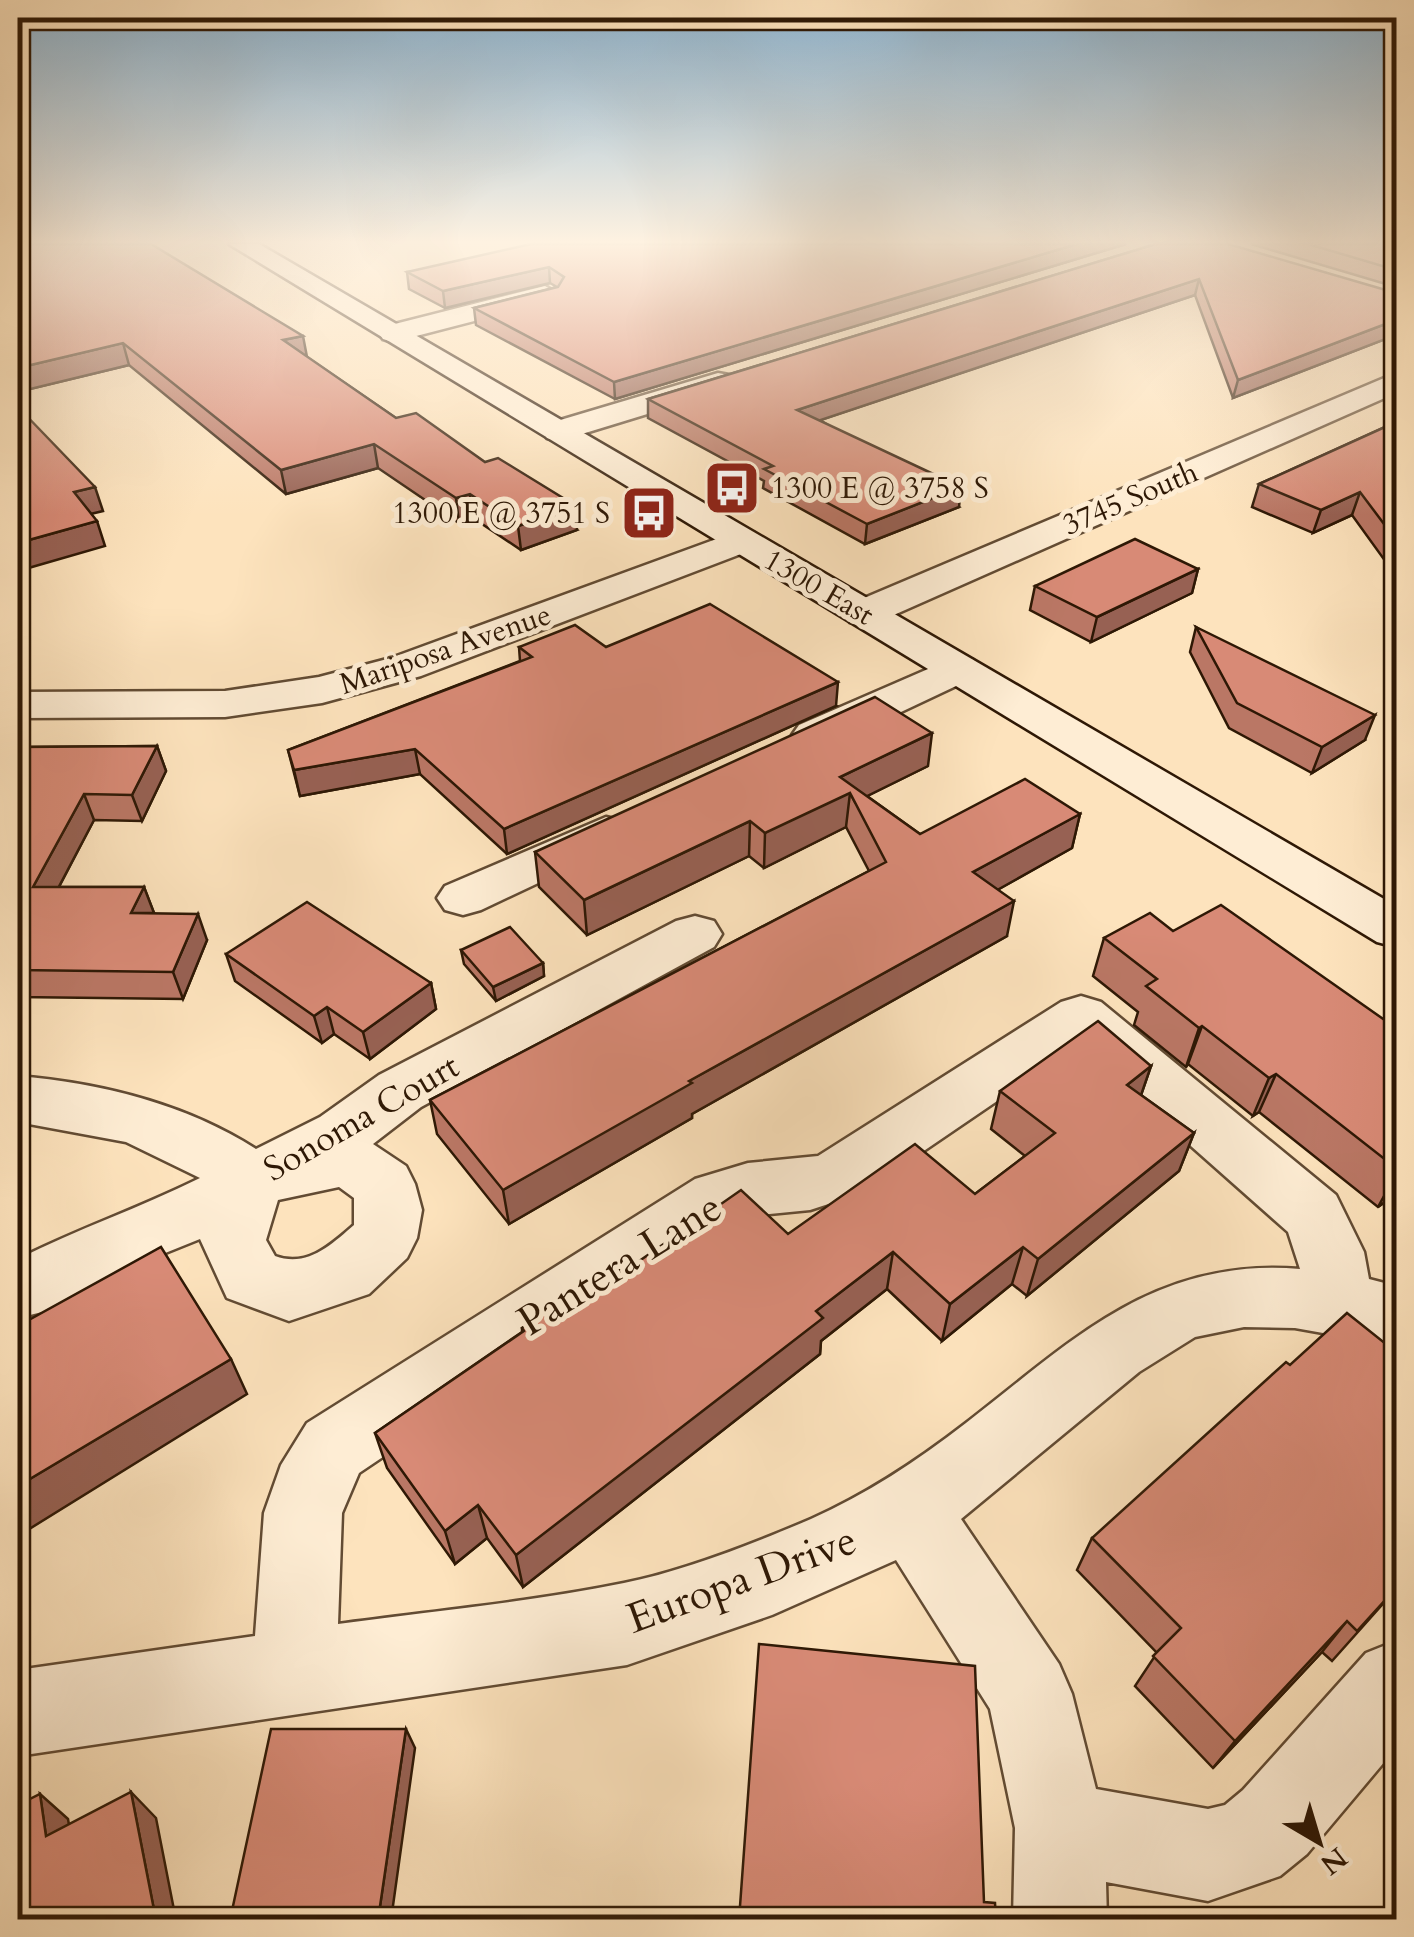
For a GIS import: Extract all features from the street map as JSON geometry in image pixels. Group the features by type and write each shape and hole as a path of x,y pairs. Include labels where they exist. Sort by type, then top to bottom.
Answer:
{"street":[{"name":"1300 East","path":"397,334 1396,930"},
{"path":"559,431 737,376"},
{"name":"3745 South","path":"864,614 1396,382"},
{"name":"Mariposa Avenue","path":"18,704 226,704 322,690 406,667 741,542"},
{"path":"782,750 958,669"},
{"path":"463,898 640,816"},
{"name":"Sonoma Court","path":"22,1290 94,1252 177,1220 342,1134 400,1091 695,934"},
{"name":"Pantera Lane","path":"294,1671 303,1513 308,1491 334,1448 718,1198 746,1187 813,1184 840,1176 1081,1016 1313,1214 1331,1252 1367,1308"},
{"path":"18,1098 151,1122 217,1154 252,1180"},
{"name":"Europa Drive","path":"18,1713 627,1624 711,1596 845,1542 908,1509 1125,1340 1161,1320 1194,1306 1279,1297 1367,1308"},
{"path":"908,1509 1030,1694 1060,1828 1060,1920"},
{"path":"1060,1828 1208,1855 1248,1844 1275,1822 1396,1683"}],"building":[{"path":"18,334 300,334 303,336 283,340 396,418 416,413 485,462 498,458 576,506 518,526 470,494 456,498 374,444 281,470 123,343 18,368"},
{"path":"524,334 774,334 614,382"},
{"path":"860,334 1029,334 797,410 961,487 867,524 764,469 773,466 648,399"},
{"path":"1220,334 1358,334 1238,380"},
{"path":"18,407 95,487 74,492 97,521 18,543"},
{"path":"1396,422 1396,540 1360,492 1321,510 1259,484"},
{"path":"1135,539 1198,569 1097,617 1035,586"},
{"path":"710,604 838,682 504,829 415,749 294,770 288,750 532,657 519,647 575,625 606,647"},
{"path":"1196,627 1375,715 1322,747 1237,703"},
{"path":"875,697 932,733 840,777 920,834 1025,779 1080,814 973,872 1014,901 689,1081 692,1083 503,1190 430,1100 886,862 850,793 765,833 750,821 584,900 535,852"},
{"path":"157,746 132,795 84,794 33,887 144,887 131,913 198,914 173,972 18,970 18,747"},
{"path":"307,902 431,983 363,1032 327,1007 314,1016 226,954"},
{"path":"1221,905 1396,1028 1396,1168 1276,1074 1269,1078 1202,1026 1199,1028 1146,986 1157,979 1104,938 1150,913 1173,931"},
{"path":"510,927 543,963 493,987 461,950"},
{"path":"1098,1021 1151,1066 1127,1085 1194,1133 1038,1259 1023,1247 950,1304 893,1252 816,1311 823,1318 516,1555 478,1505 445,1531 375,1433 524,1331 522,1328 616,1266 622,1273 741,1190 788,1234 915,1144 975,1194 1055,1133 1000,1091"},
{"path":"161,1247 231,1359 18,1486 18,1326"},
{"path":"1347,1313 1396,1352 1396,1588 1357,1631 1347,1621 1235,1741 1153,1656 1181,1628 1092,1538 1286,1362 1290,1365"},
{"path":"759,1644 975,1666 984,1902 995,1903 996,1920 739,1920"},
{"path":"271,1729 406,1729 378,1920 230,1920"},
{"path":"131,1792 156,1920 18,1920 18,1805 40,1794 46,1836"}],"place":[{"name":"1300 E @ 3758 S","path":"732,488"},
{"name":"1300 E @ 3751 S","path":"649,513"}]}
